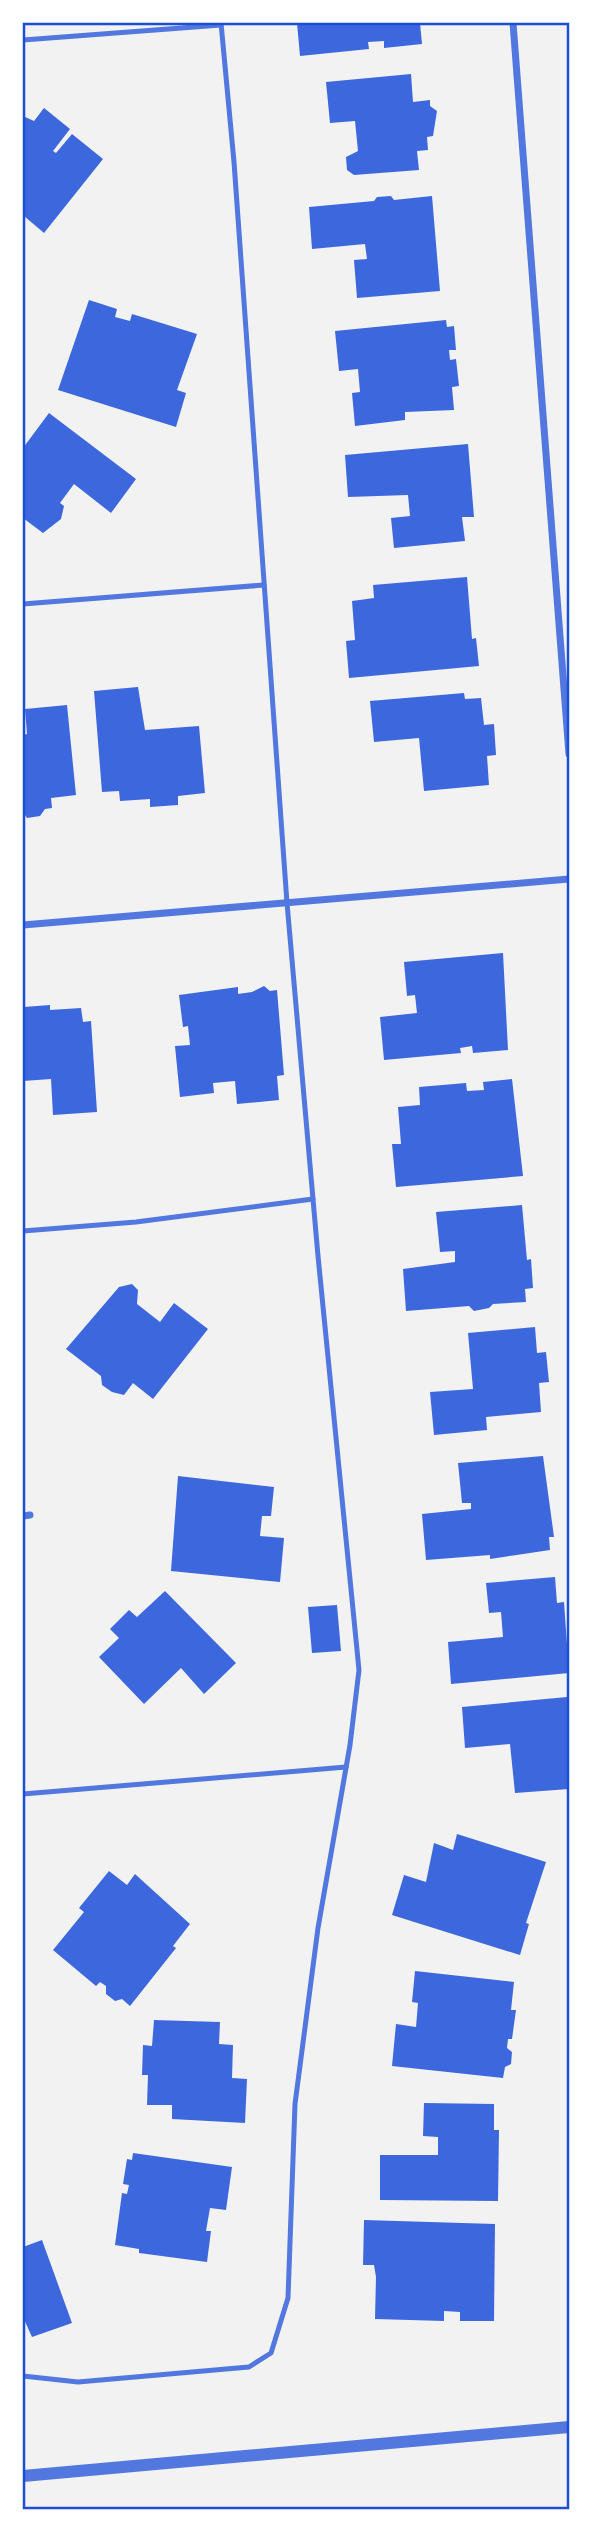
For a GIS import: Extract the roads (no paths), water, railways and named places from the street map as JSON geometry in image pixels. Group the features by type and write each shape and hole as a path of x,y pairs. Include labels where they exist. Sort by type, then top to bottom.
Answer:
{"street":[{"path":"513,23 569,754"},
{"path":"23,925 569,879"},
{"path":"23,2476 569,2427"}],"lane":[{"path":"23,40 221,24 234,162 287,903 359,1670 346,1767 318,1928 295,2104 288,2298 271,2353 249,2367 78,2382 23,2376"},
{"path":"23,604 264,585"},
{"path":"23,1231 136,1222 313,1199"},
{"path":"23,1794 346,1767"}]}
